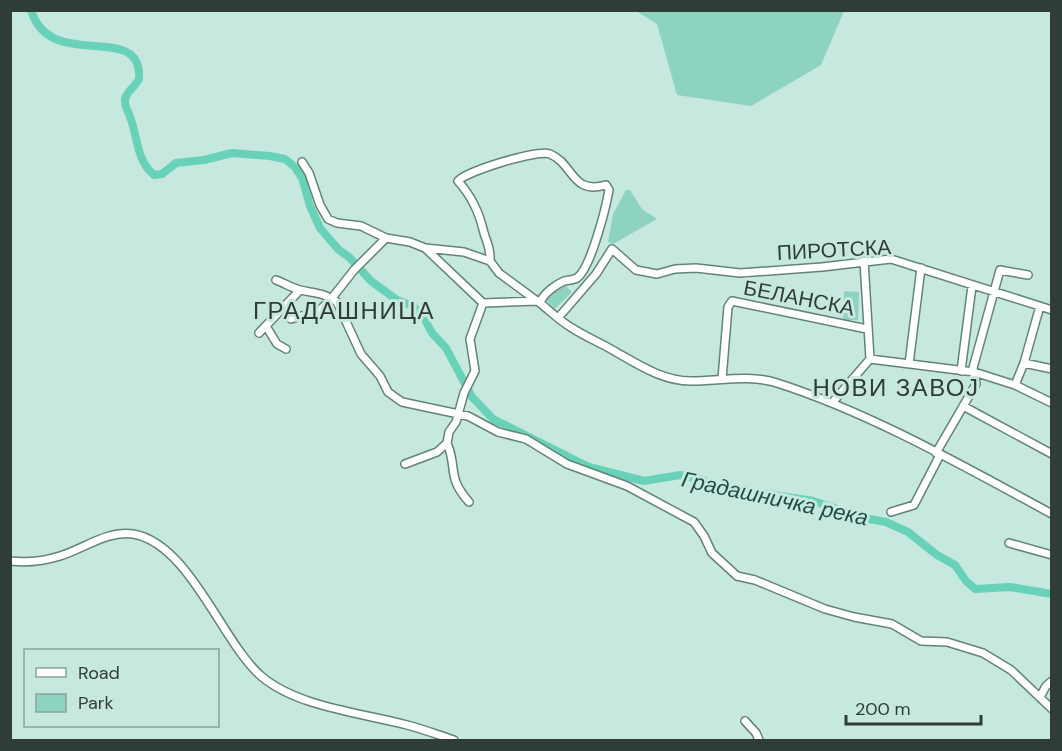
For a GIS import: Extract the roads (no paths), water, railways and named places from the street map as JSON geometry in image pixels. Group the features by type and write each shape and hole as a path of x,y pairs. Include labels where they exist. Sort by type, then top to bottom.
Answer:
{"street":[{"path":"425,248 483,303 539,302 552,289 562,282 577,278 583,271 594,248 606,206 608,186 592,188 583,186 552,155 538,152 471,172 458,181 470,193 482,219 491,251 490,261"},
{"path":"302,162 328,219 337,224 361,226 386,238 410,242 425,248 464,252 490,261 499,273 571,328 650,371 690,381 723,379 770,382 832,403 938,454 1052,514"},
{"path":"291,319 319,311 354,270 386,238"},
{"name":"ПИРОТСКА","path":"558,318 596,274 612,249 636,270 657,274 675,269 696,268 740,273 891,260 1052,310"},
{"path":"832,403 870,359 864,261"},
{"path":"909,364 921,268"},
{"path":"891,512 914,505 938,454 976,384 973,368 1000,270 1028,275"},
{"path":"276,280 300,290 312,290 332,298 341,307 355,346 395,398 410,405 468,416 498,432 526,440 567,465 627,486 694,522 712,553 737,576 755,580 825,609 854,618 892,624 921,641 947,642 983,653 1011,670 1052,710"},
{"path":"961,370 972,286"},
{"path":"259,333 300,290"},
{"name":"БЕЛАНСКА","path":"723,379 728,305 732,301 867,329"},
{"path":"469,501 454,481 451,454 447,443 464,393 472,382 475,371 470,339 483,303"},
{"path":"1015,385 1024,363 1040,306"},
{"path":"266,326 277,344 286,349"},
{"path":"870,359 974,372 1015,385 1052,403"},
{"path":"1024,363 1052,369"},
{"path":"963,406 1052,454"},
{"path":"405,464 436,452 447,443"},
{"path":"10,561 38,561 61,555 110,536 132,534 153,541 171,556 200,590 254,669 280,689 323,704 408,725 454,741"},
{"path":"1009,543 1052,555"},
{"path":"1040,698 1046,686 1052,681"},
{"path":"745,722 756,733 759,741"}],"waterway":[{"name":"Градашничка река","path":"31,10 41,29 56,39 75,44 112,48 126,52 136,61 139,79 126,96 125,104 141,155 154,175 162,174 176,163 204,160 232,153 285,159 295,167 302,178 310,206 320,228 371,281 397,300 413,306 423,316 432,333 446,348 472,397 493,419 589,467 644,481 680,475 703,480 711,485 813,501 864,518 886,522 908,532 937,555 955,565 975,589 1010,587 1052,594"}],"district":[{"name":"ГРАДАШНИЦА","path":"344,311"},
{"name":"НОВИ ЗАВОЈ","path":"896,388"}]}
